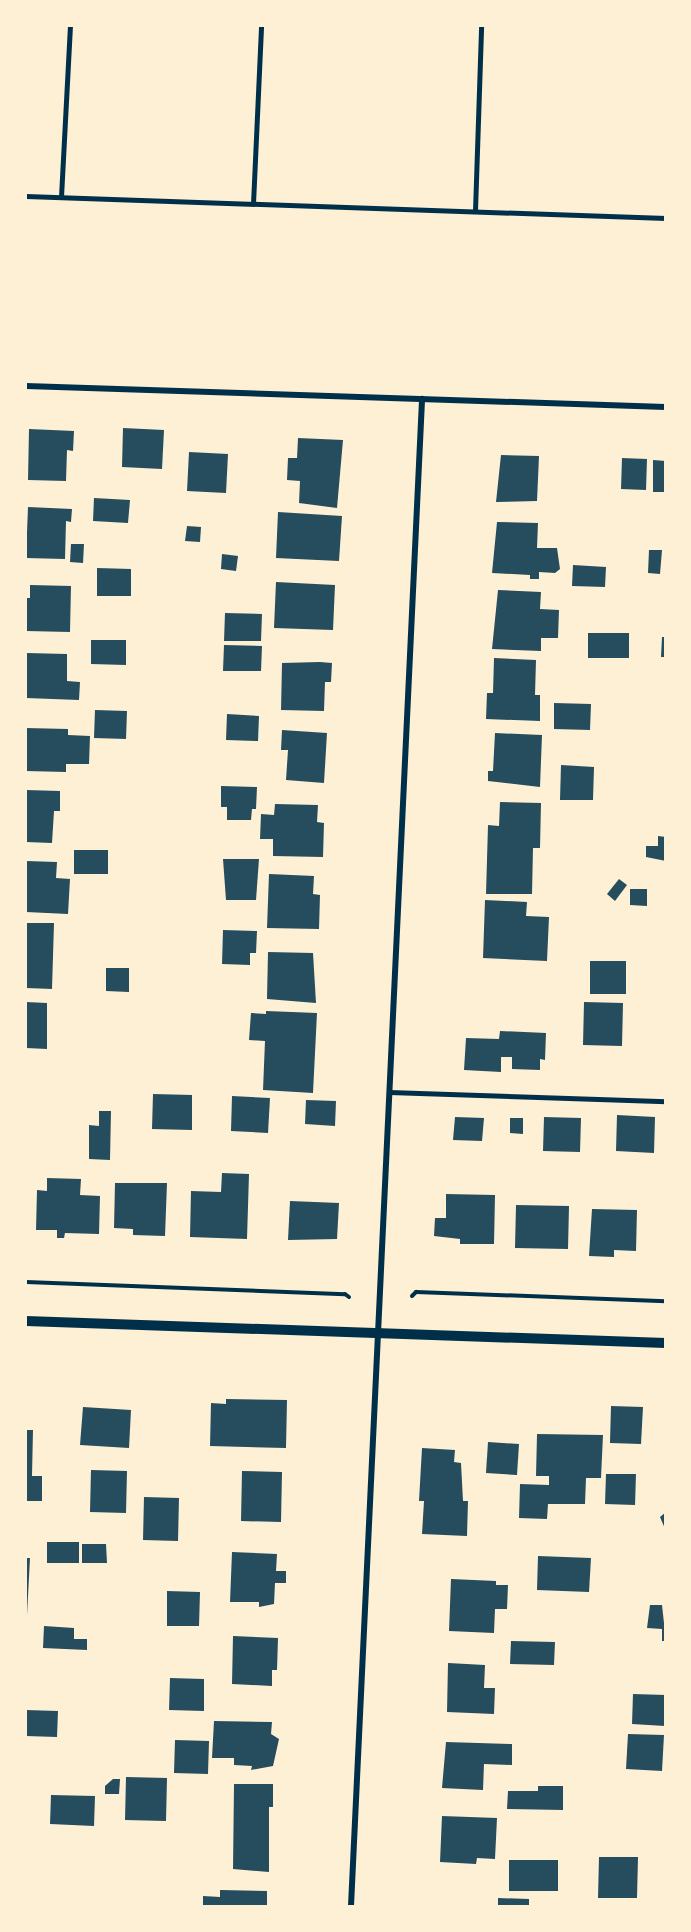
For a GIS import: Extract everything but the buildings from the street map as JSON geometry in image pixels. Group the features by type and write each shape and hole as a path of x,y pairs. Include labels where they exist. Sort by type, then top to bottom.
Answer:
{"street":[{"path":"26,386 666,407"},
{"path":"351,1906 422,399"},
{"path":"26,1321 666,1343"}],"lane":[{"path":"61,197 70,26"},
{"path":"253,204 261,26"},
{"path":"475,211 481,26"},
{"path":"26,196 666,218"},
{"path":"388,1092 666,1101"}],"path":[{"path":"26,1282 349,1297"},
{"path":"412,1296 417,1292 666,1301"}]}
